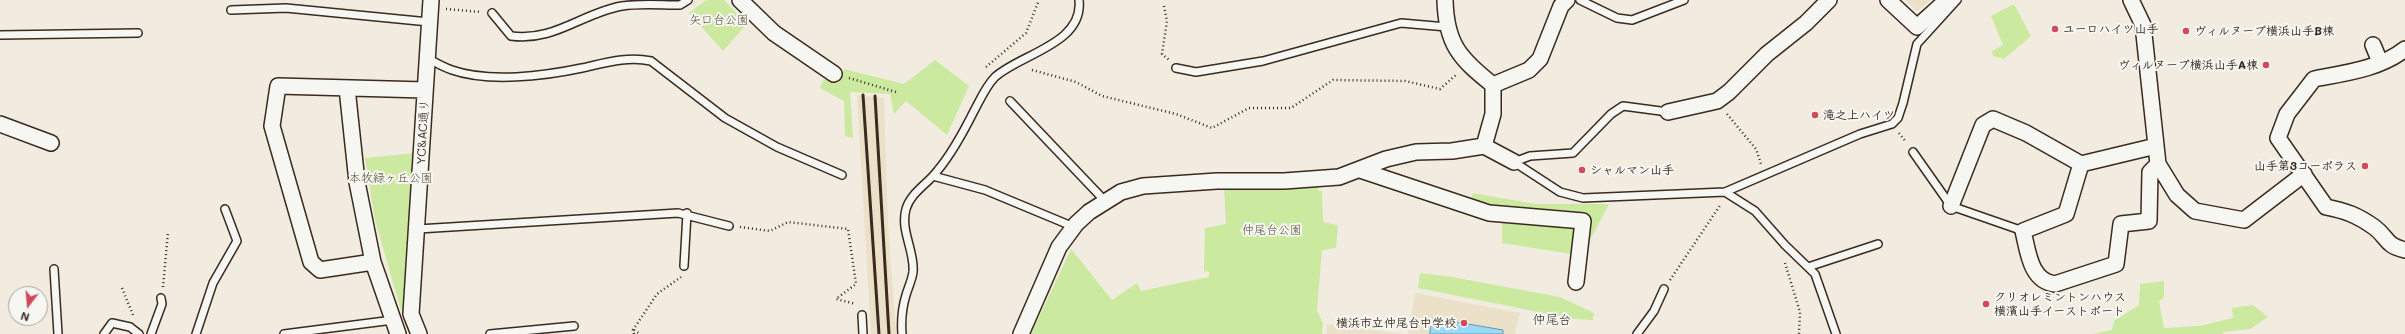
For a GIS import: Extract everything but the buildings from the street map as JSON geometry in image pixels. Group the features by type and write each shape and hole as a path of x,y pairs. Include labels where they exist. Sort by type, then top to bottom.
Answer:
{"street":[{"path":"740,0 774,33 834,74"},
{"path":"1445,0 1447,27 1454,44 1468,66 1493,85"},
{"path":"1493,85 1529,70 1540,59 1561,6 1567,0"},
{"path":"1668,112 1717,101 1730,92 1767,54 1806,23 1829,0"},
{"path":"1888,0 1917,27 1947,0"},
{"path":"2131,0 2142,25 2158,164 2177,195 2195,211 2244,220 2304,174"},
{"name":"YC&AC通り","path":"419,334 411,314 418,229 430,6"},
{"path":"2373,45 2380,62"},
{"path":"2405,49 2396,56 2363,69 2314,79 2287,114 2278,138 2326,207 2352,212 2376,229 2391,247 2405,250"},
{"path":"1484,146 1493,114 1493,85"},
{"path":"373,262 320,270 311,262 272,126 278,86 425,90"},
{"path":"347,88 357,182 373,262 398,334"},
{"path":"1951,206 1983,124 1993,120 2026,133 2081,164 2156,146"},
{"path":"0,124 51,143"},
{"path":"1021,334 1059,247 1074,227 1089,212 1121,192 1143,186 1217,181 1315,180 1339,177 1386,159 1416,152 1452,151 1484,146 1514,162"},
{"path":"2081,164 2066,214 2023,231 2033,269 2040,279 2048,283 2055,284 2116,264 2121,224 2149,221 2150,172 2158,164"},
{"path":"1360,170 1489,213 1583,221 1576,282"}],"lane":[{"path":"492,13 511,36 528,38 554,32 621,6 680,5 688,0"},
{"path":"902,334 901,321 913,272 904,228 906,210 914,194 933,176 956,146 985,91 995,78 1014,64 1052,45 1072,28 1077,18 1079,0"},
{"path":"1580,0 1617,18 1632,20 1684,0"},
{"path":"1514,162 1560,192 1583,198 1725,192 1860,134 1892,124 1898,118 1903,103 1917,44 1957,0"},
{"path":"231,10 430,6"},
{"path":"1174,65 1196,72 1263,61 1401,23 1447,27"},
{"path":"0,35 138,33"},
{"path":"427,58 451,70 490,76 542,76 620,60 637,58 651,61 725,118 777,147 842,175"},
{"path":"1010,101 1106,201"},
{"path":"1514,162 1530,156 1573,153 1611,114 1623,106 1668,112"},
{"path":"1913,152 1951,206 2023,231"},
{"path":"933,176 985,190 1074,227"},
{"path":"1725,192 1755,211 1785,245 1815,274 1836,334"},
{"path":"196,334 213,283 237,241 225,210"},
{"path":"418,229 613,215 687,214 729,226"},
{"path":"684,266 687,214"},
{"path":"1808,267 1878,244"},
{"path":"54,269 58,334"},
{"path":"1636,334 1654,311 1664,289"},
{"path":"151,334 155,328 162,304 161,298"},
{"path":"862,315 863,334"},
{"path":"284,334 393,320"},
{"path":"104,334 112,323 137,330"},
{"path":"490,334 559,331 574,326"}],"path":[{"path":"430,6 492,13"},
{"path":"1164,6 1167,21 1162,54 1174,65"},
{"path":"1014,64 1076,82 1102,96 1176,114 1212,128 1249,108 1290,108 1333,80 1405,81 1440,89 1468,66"},
{"path":"834,74 896,92"},
{"path":"1717,101 1756,149 1765,176"},
{"path":"1892,124 1913,152"},
{"path":"1664,289 1683,256 1723,200 1725,192"},
{"path":"729,226 770,230 788,222 848,229 856,284 836,299 856,304 862,315"},
{"path":"164,281 168,232"},
{"path":"1785,245 1786,267 1800,312 1799,334"},
{"path":"634,334 633,330 657,294 676,280"},
{"path":"122,288 137,330"},
{"path":"633,330 640,334"}],"shaded area":[{"path":"1905,0 1931,0 1917,11"},
{"path":"857,95 884,98 888,223 896,334 871,334"},
{"name":"横浜市立仲尾台中学校","path":"1415,293 1520,313 1515,334 1408,334"},
{"name":"横浜市立仲尾台中学校","path":"1327,324 1405,334 1326,334"}],"green space":[{"name":"矢口台公園","path":"706,0 724,0 747,24 723,51 689,13"},
{"path":"2014,4 2031,36 2004,59 1993,56 1992,51 2003,45 1991,16"},
{"path":"935,60 969,86 947,135 906,101 894,114 890,94 850,92 853,138 845,136 844,101 820,88 824,79 836,83 844,69 904,84"},
{"name":"本牧緑ヶ丘公園","path":"416,153 409,327 406,328 375,220 365,158"},
{"name":"仲尾台公園","path":"1224,187 1318,187 1318,191 1322,191 1323,222 1338,225 1336,248 1322,250 1317,311 1323,323 1322,334 1031,334 1071,249 1112,300 1137,283 1141,291 1209,277 1209,272 1204,271 1205,228 1226,224"},
{"path":"1473,193 1535,204 1609,204 1590,240 1584,267 1571,265 1571,254 1502,243 1502,208 1471,199"},
{"path":"1420,273 1452,277 1560,297 1594,313 1593,320 1574,319 1418,288"},
{"path":"2164,281 2164,298 2159,301 2164,328 2200,326 2233,318 2232,308 2253,305 2268,317 2250,329 2223,332 2223,334 2092,334 2112,330 2114,321 2139,305 2140,284"}],"water":[{"path":"1433,318 1503,330 1503,334 1430,334"}],"railway":[{"path":"863,95 879,334"},
{"path":"875,96 889,334"}],"place":[{"name":"ユーロハイツ山手","path":"2055,29"},
{"name":"ヴィルヌーブ横浜山手B棟","path":"2186,31"},
{"name":"ヴィルヌーブ横浜山手A棟","path":"2266,65"},
{"name":"滝之上ハイツ","path":"1815,115"},
{"name":"山手第3コーポラス","path":"2365,166"},
{"name":"シャルマン山手","path":"1582,170"},
{"name":"クリオレミントンハウス 横濱山手イーストポート","path":"1986,304"},
{"name":"横浜市立仲尾台中学校","path":"1464,323"}],"district":[{"name":"仲尾台","path":"1552,320"}]}
